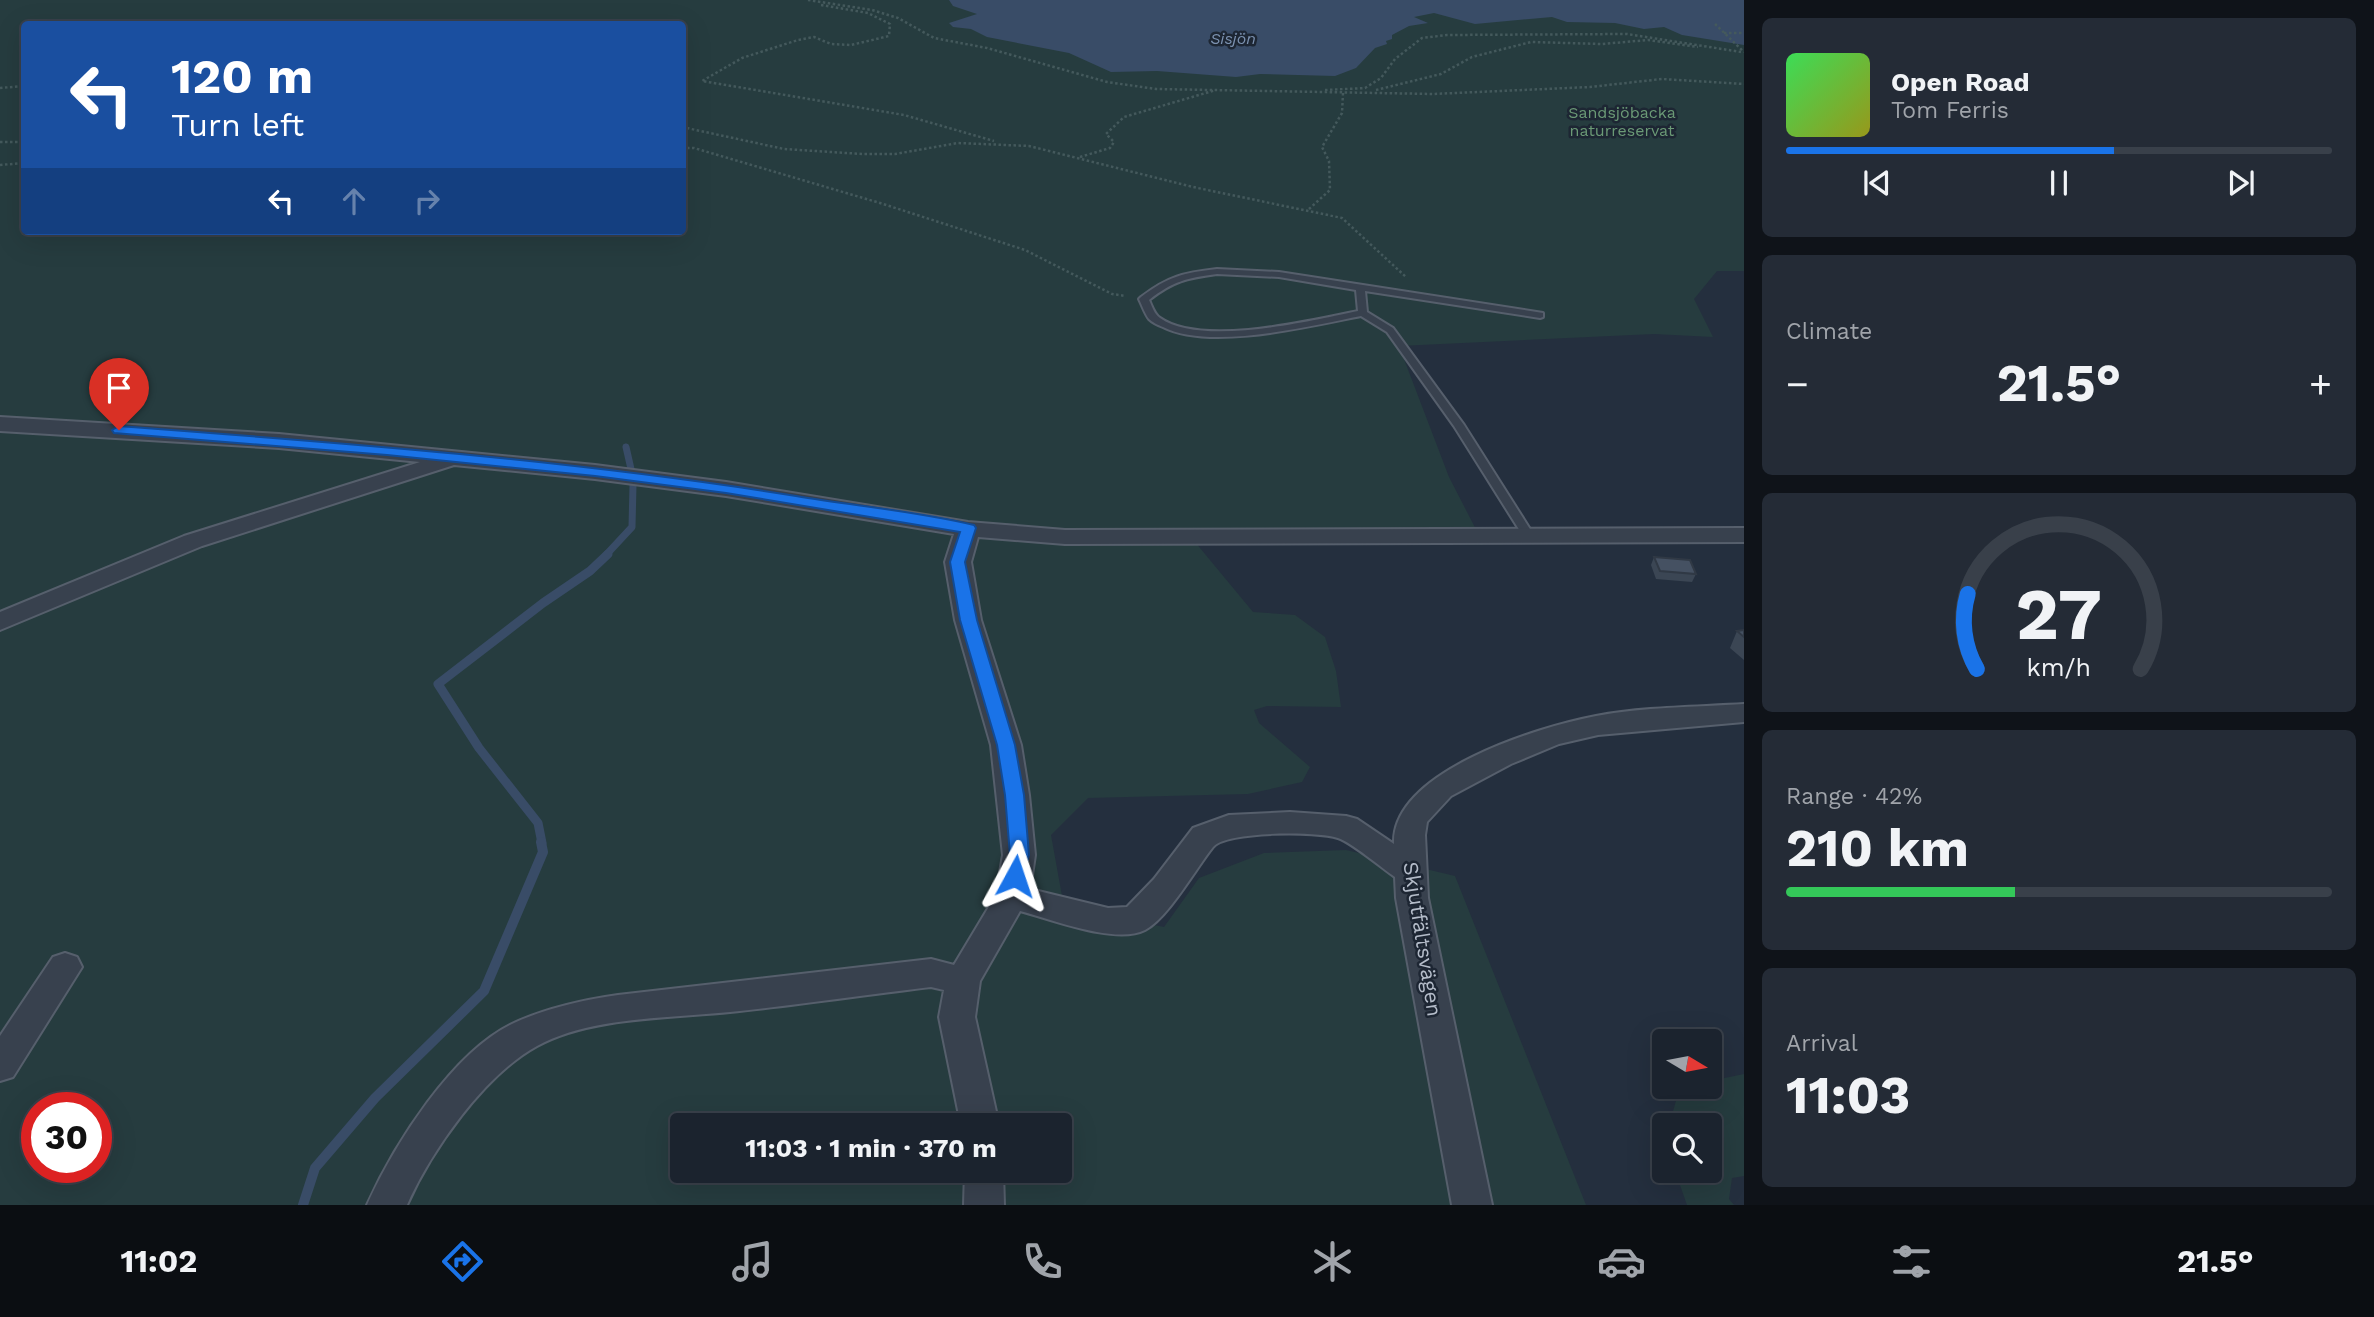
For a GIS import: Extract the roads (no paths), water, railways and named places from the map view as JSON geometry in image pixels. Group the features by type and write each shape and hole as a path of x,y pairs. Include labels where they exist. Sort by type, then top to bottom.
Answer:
{"street":[{"path":"0,424 279,441 595,472 726,489 968,528 1110,538 1744,535"},
{"path":"0,622 76,588 222,530 390,481 451,458"},
{"path":"968,528 958,562 968,620 996,709 1012,783 1019,855 1012,897 977,952 963,981 957,1017 977,1113"},
{"name":"Skjutfältsvägen","path":"1472,1205 1412,898 1409,835 1412,819 1440,789 1500,757 1551,736 1598,725 1744,713"},
{"path":"1012,897 1108,922 1135,920 1166,888 1204,836 1229,826 1290,823 1346,827 1409,871"},
{"path":"0,1066 65,967"},
{"path":"387,1205 395,1182 424,1138 459,1094 497,1055 524,1035 598,1010 931,973 963,981"},
{"path":"984,1183 984,1205"}],"lane":[{"path":"1529,537 1459,425 1390,330 1363,313 1250,332 1201,334 1178,331 1156,322 1145,310 1144,299 1152,291 1183,277 1245,271 1314,278 1360,288 1541,315"},
{"path":"1360,288 1363,313"}],"water":[{"name":"Sisjön","path":"949,0 1744,0 1744,45 1682,35 1664,27 1644,29 1615,23 1567,22 1552,17 1475,24 1434,13 1414,17 1428,23 1409,26 1392,35 1392,39 1386,41 1387,44 1375,48 1356,68 1335,76 1260,74 1236,77 1157,71 1111,72 1069,53 987,37 971,29 953,27 949,23 977,14 953,6"}],"waterway":[{"path":"626,447 631,469"},
{"path":"606,555 632,527 633,485"},
{"path":"542,843 538,823 479,748 438,684 543,603 590,571 608,554"},
{"path":"303,1205 315,1168 375,1098 484,991 543,852 541,842"}],"park label":[{"name":"Sandsjöbacka naturreservat","path":"1622,121"}]}
